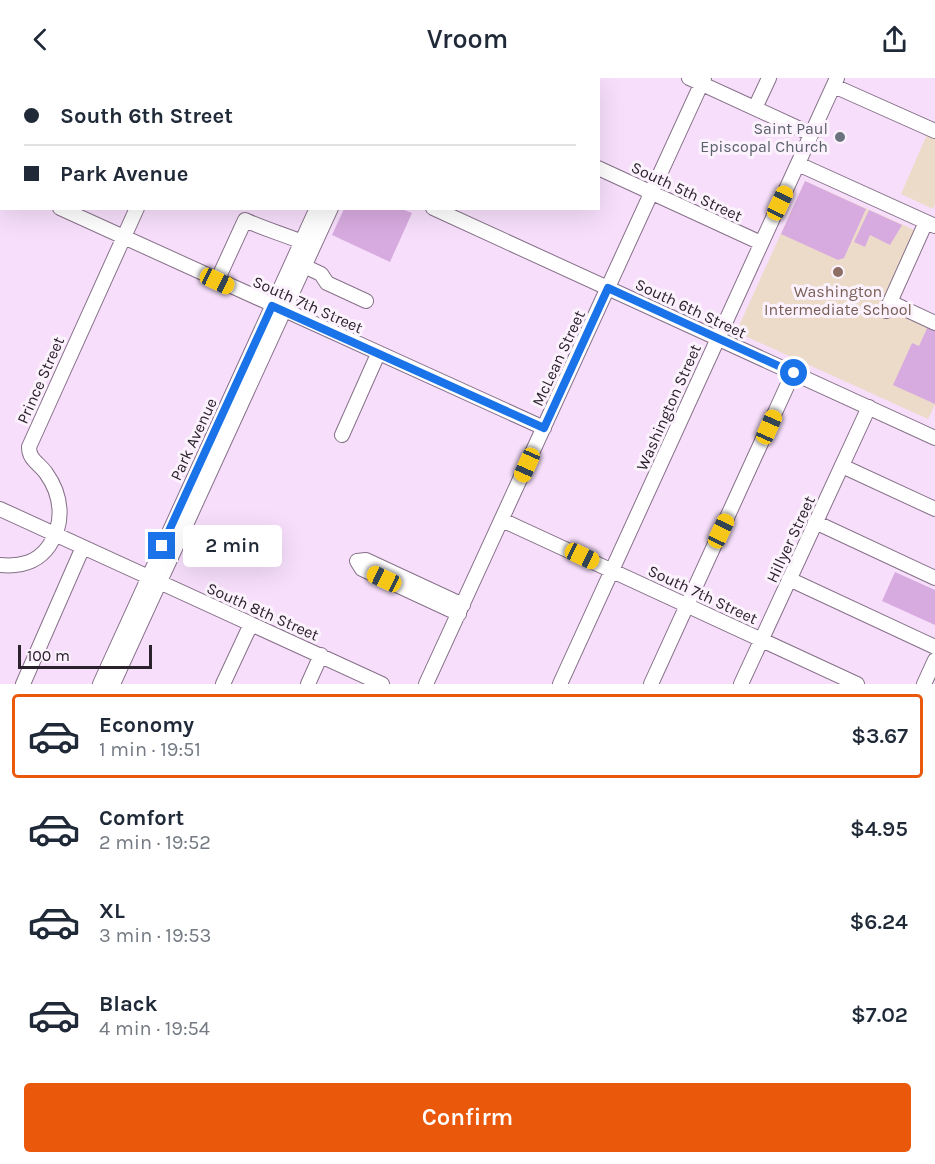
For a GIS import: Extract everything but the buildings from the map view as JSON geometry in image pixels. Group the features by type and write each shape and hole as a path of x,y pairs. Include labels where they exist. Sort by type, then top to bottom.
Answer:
{"street":[{"path":"755,108 769,78"},
{"path":"698,80 811,134"},
{"name":"McLean Street","path":"426,684 652,193 698,80"},
{"path":"835,82 935,131"},
{"name":"Washington Street","path":"560,684 835,82"},
{"path":"798,164 931,224 888,306 935,323"},
{"name":"South 5th Street","path":"600,169 761,243"},
{"name":"South 7th Street","path":"64,210 544,428"},
{"name":"Prince Street","path":"56,534 61,512 57,491 46,473 32,458 29,447 136,210"},
{"name":"Park Avenue","path":"100,684 154,580 278,309 316,210"},
{"name":"Park Avenue","path":"278,309 304,266 330,210"},
{"name":"South 6th Street","path":"437,210 935,438"},
{"path":"217,281 245,220 268,231 282,233 302,242"},
{"path":"304,266 321,274 327,283 366,301"},
{"path":"342,435 378,354"},
{"path":"651,684 794,373"},
{"name":"Hillyer Street","path":"741,684 869,407"},
{"path":"842,466 935,509"},
{"name":"South 8th Street","path":"0,509 382,684"},
{"name":"South 7th Street","path":"502,519 857,684"},
{"path":"815,522 935,578"},
{"path":"0,566 17,566 33,561 47,549 56,534"},
{"path":"22,684 83,547"},
{"path":"366,560 461,609 362,569 357,561 366,560"},
{"path":"789,579 935,647"},
{"name":"Park Avenue","path":"113,684 154,580"},
{"path":"223,684 250,624"},
{"path":"308,684 321,656"},
{"path":"924,684 935,660"}],"shaded area":[{"path":"929,130 935,133 935,204 933,209 901,194"},
{"name":"Washington Intermediate School","path":"805,181 928,236 896,307 935,325 935,405 928,419 736,332"},
{"path":"805,181 866,209 844,258 838,260 781,234"},
{"path":"344,210 404,210 412,213 390,262 332,235"},
{"path":"869,210 902,225 890,245 870,235 865,247 854,242"},
{"path":"929,324 935,326 935,404 893,385 912,343 919,346"},
{"path":"895,572 935,590 935,625 882,601"}],"place":[{"name":"Saint Paul Episcopal Church","path":"840,137"},
{"name":"Washington Intermediate School","path":"838,272"}],"route":[{"path":"162,546 272,306 544,428 608,288 794,373"}]}
